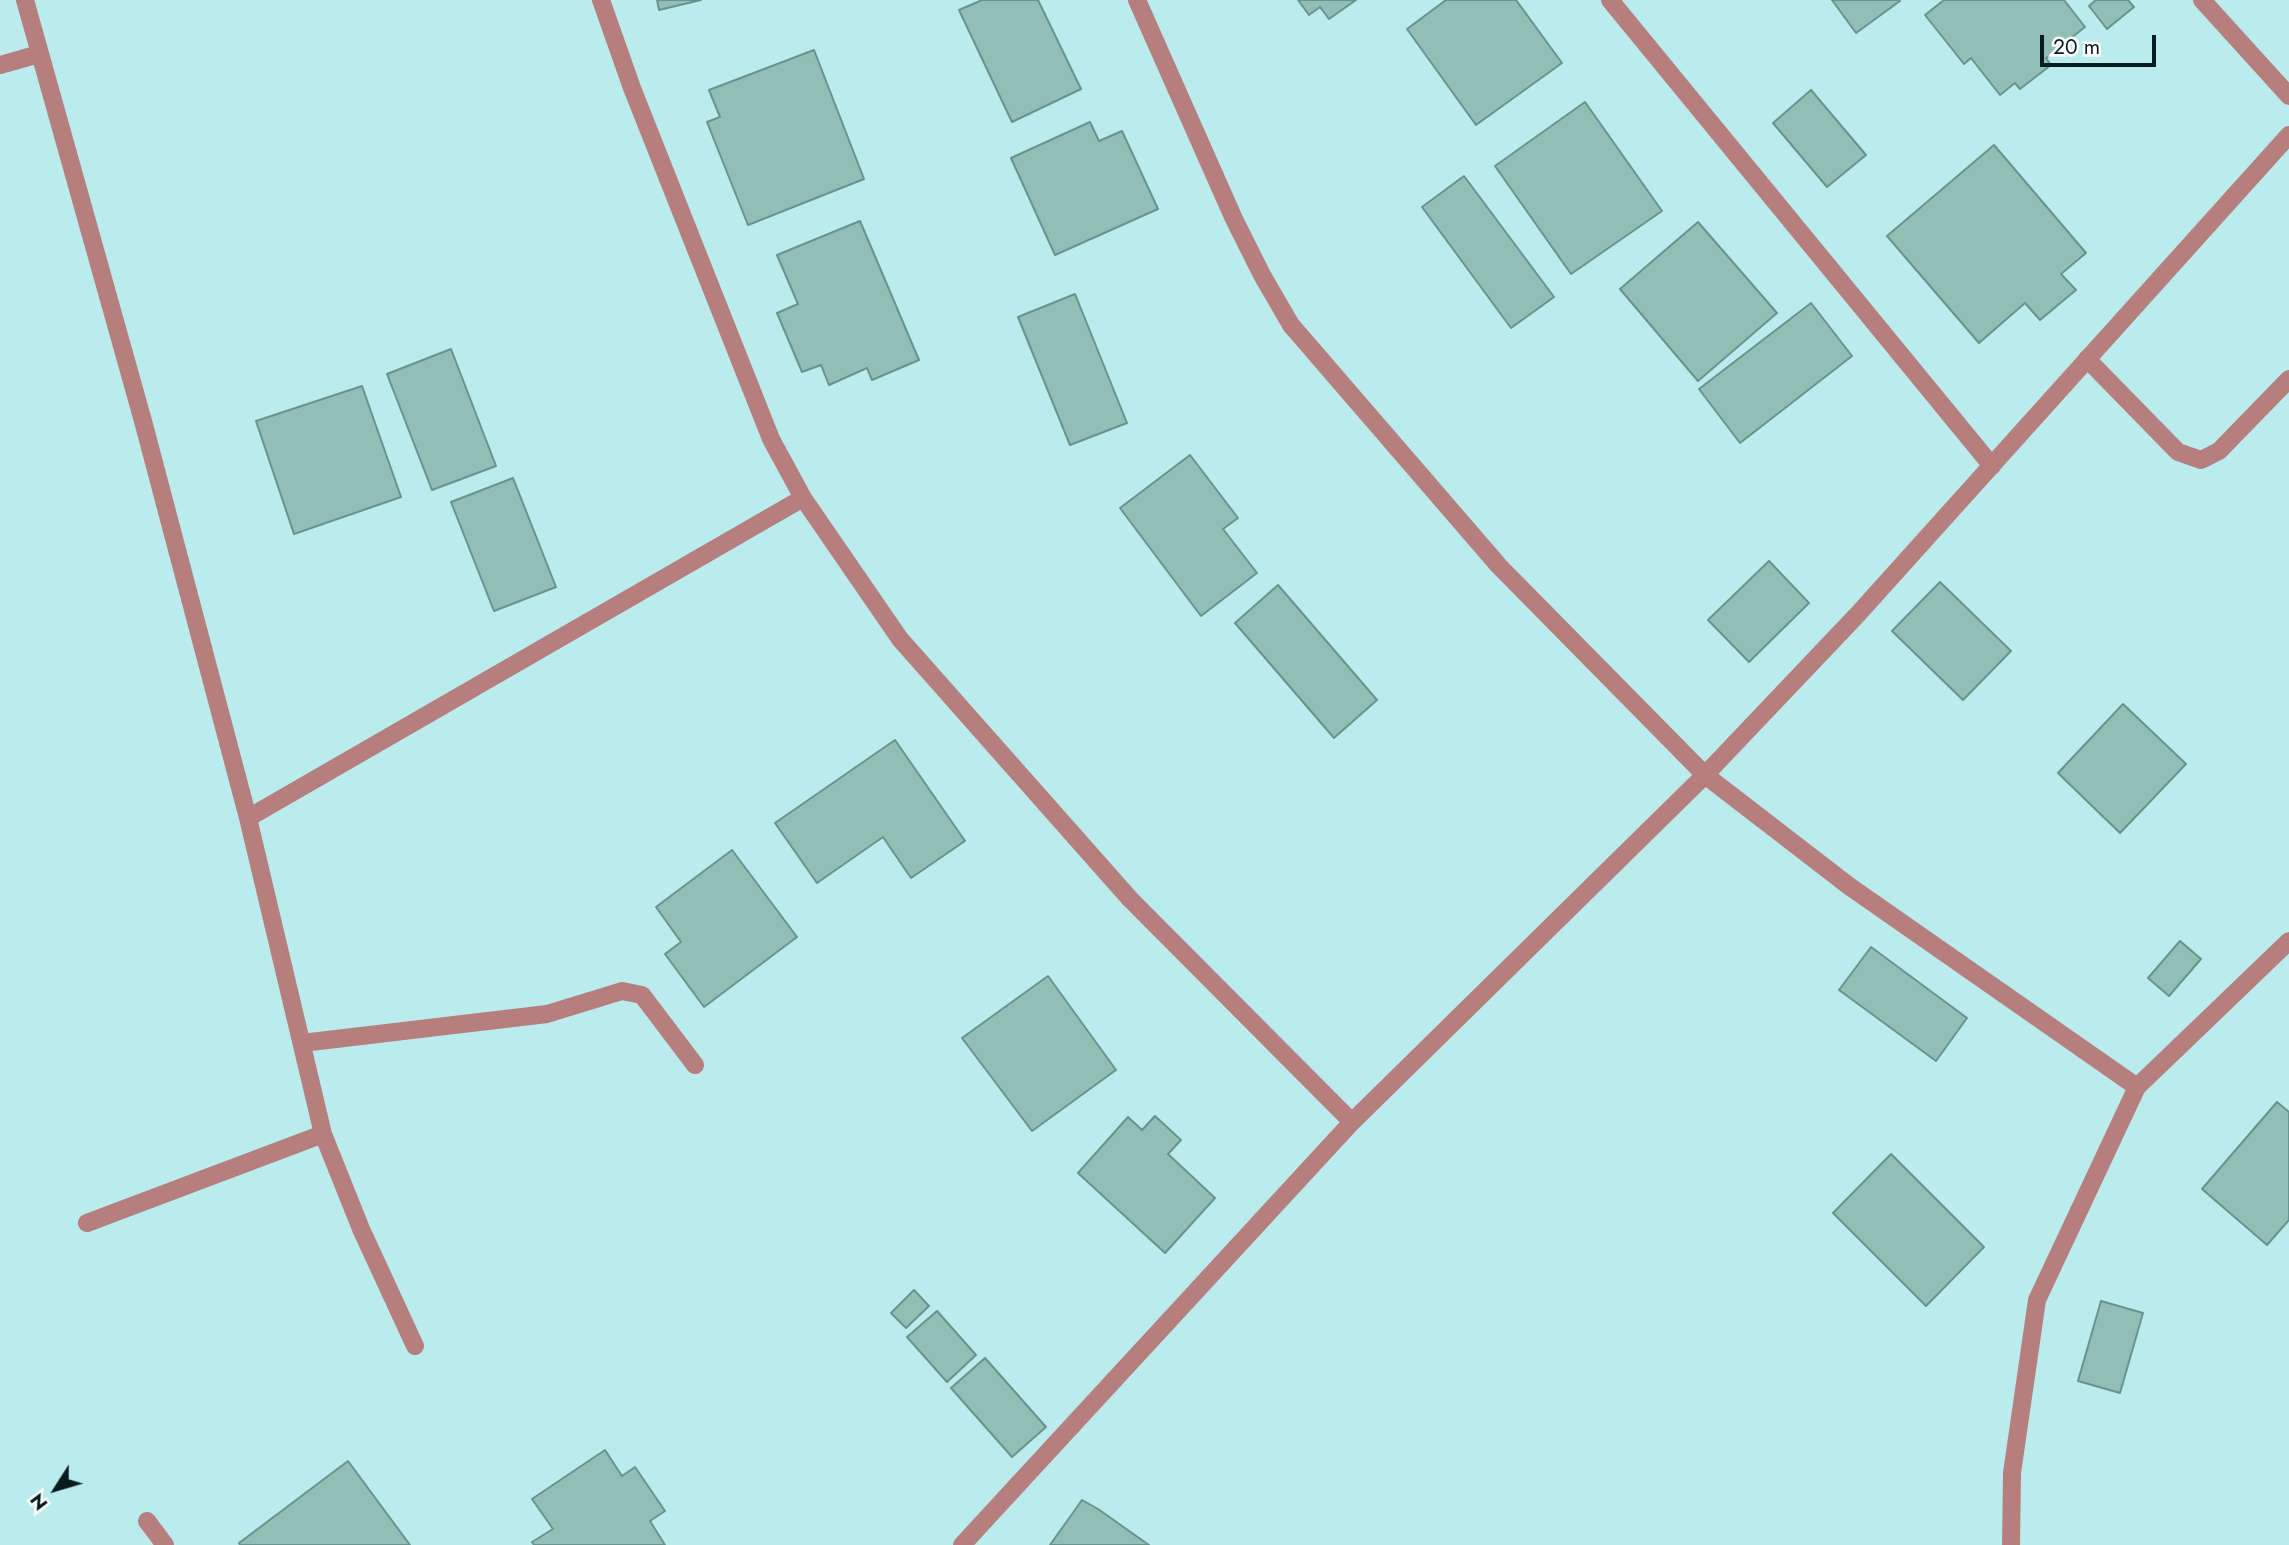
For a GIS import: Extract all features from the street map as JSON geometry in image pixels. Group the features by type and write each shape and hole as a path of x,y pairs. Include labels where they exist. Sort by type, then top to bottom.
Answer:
{"street":[{"path":"25,0 143,421 248,818 323,1134 360,1229 415,1346"},
{"path":"601,0 637,101 766,426 803,498 900,639 1130,899 1352,1122"},
{"path":"1137,0 1234,219 1291,325 1499,566 1705,775 1849,886 2137,1087"},
{"path":"1610,0 1992,466"},
{"path":"2202,0 2289,96"},
{"path":"0,65 39,54"},
{"path":"962,1545 1352,1122 1705,775 1858,614 2289,135"},
{"path":"2087,359 2178,452 2202,460 2219,451 2289,380"},
{"path":"248,818 803,498"},
{"path":"2011,1545 2011,1473 2037,1300 2137,1087 2289,941"},
{"path":"302,1043 547,1014 622,991 642,995 695,1065"},
{"path":"87,1223 323,1134"},
{"path":"147,1521 165,1545"}],"building":[{"path":"657,0 701,0 659,10"},
{"path":"982,0 1038,0 1081,89 1012,122 959,10"},
{"path":"1298,0 1356,0 1329,19 1320,7 1309,15"},
{"path":"1446,0 1516,0 1562,63 1476,125 1407,29"},
{"path":"1832,0 1899,0 1900,1 1856,33"},
{"path":"1944,0 2064,0 2085,27 2046,58 2051,65 2020,89 2015,83 2000,95 1971,58 1964,64 1925,15"},
{"path":"2096,0 2128,0 2134,7 2107,29 2089,6"},
{"path":"814,50 864,179 748,225 707,122 720,117 709,90"},
{"path":"1811,90 1866,155 1827,187 1773,123"},
{"path":"1585,102 1662,211 1571,274 1495,166"},
{"path":"1090,122 1099,141 1122,131 1158,209 1055,255 1011,158"},
{"path":"1994,145 2086,253 2061,274 2076,290 2040,320 2025,303 1979,343 1887,236"},
{"path":"1464,176 1554,297 1511,328 1422,207"},
{"path":"860,221 919,360 872,380 867,368 829,385 821,365 802,372 777,313 798,304 777,255"},
{"path":"1698,222 1777,313 1698,381 1620,289"},
{"path":"1075,294 1127,423 1070,445 1018,317"},
{"path":"1811,303 1852,356 1740,443 1699,389"},
{"path":"451,349 496,466 432,490 387,374"},
{"path":"362,386 401,497 294,534 256,421"},
{"path":"1190,455 1238,518 1223,529 1257,573 1201,616 1120,508"},
{"path":"513,478 556,587 494,611 451,502"},
{"path":"1769,561 1809,603 1749,662 1708,620"},
{"path":"1940,582 2011,651 1963,700 1892,631"},
{"path":"1278,585 1377,700 1334,738 1235,623"},
{"path":"2123,704 2186,764 2120,833 2058,773"},
{"path":"895,740 965,841 911,878 883,837 817,883 775,823"},
{"path":"732,850 797,937 704,1007 665,954 681,942 656,907"},
{"path":"2180,941 2201,959 2169,996 2148,978"},
{"path":"1871,947 1967,1018 1936,1061 1839,990"},
{"path":"1048,976 1116,1070 1032,1131 962,1038"},
{"path":"2277,1102 2289,1112 2289,1220 2267,1245 2202,1189"},
{"path":"1155,1116 1181,1140 1168,1154 1215,1198 1165,1253 1078,1173 1128,1117 1142,1130"},
{"path":"1891,1154 1984,1247 1926,1306 1833,1213"},
{"path":"914,1290 929,1306 906,1328 891,1313"},
{"path":"2101,1301 2143,1313 2120,1393 2078,1381"},
{"path":"937,1311 976,1355 947,1382 907,1337"},
{"path":"985,1358 1046,1427 1012,1457 951,1388"},
{"path":"605,1450 622,1476 635,1467 665,1511 650,1521 665,1545 534,1545 532,1542 553,1529 532,1499"},
{"path":"348,1461 410,1545 240,1545 239,1543"},
{"path":"1082,1500 1098,1509 1149,1545 1050,1545"}]}
